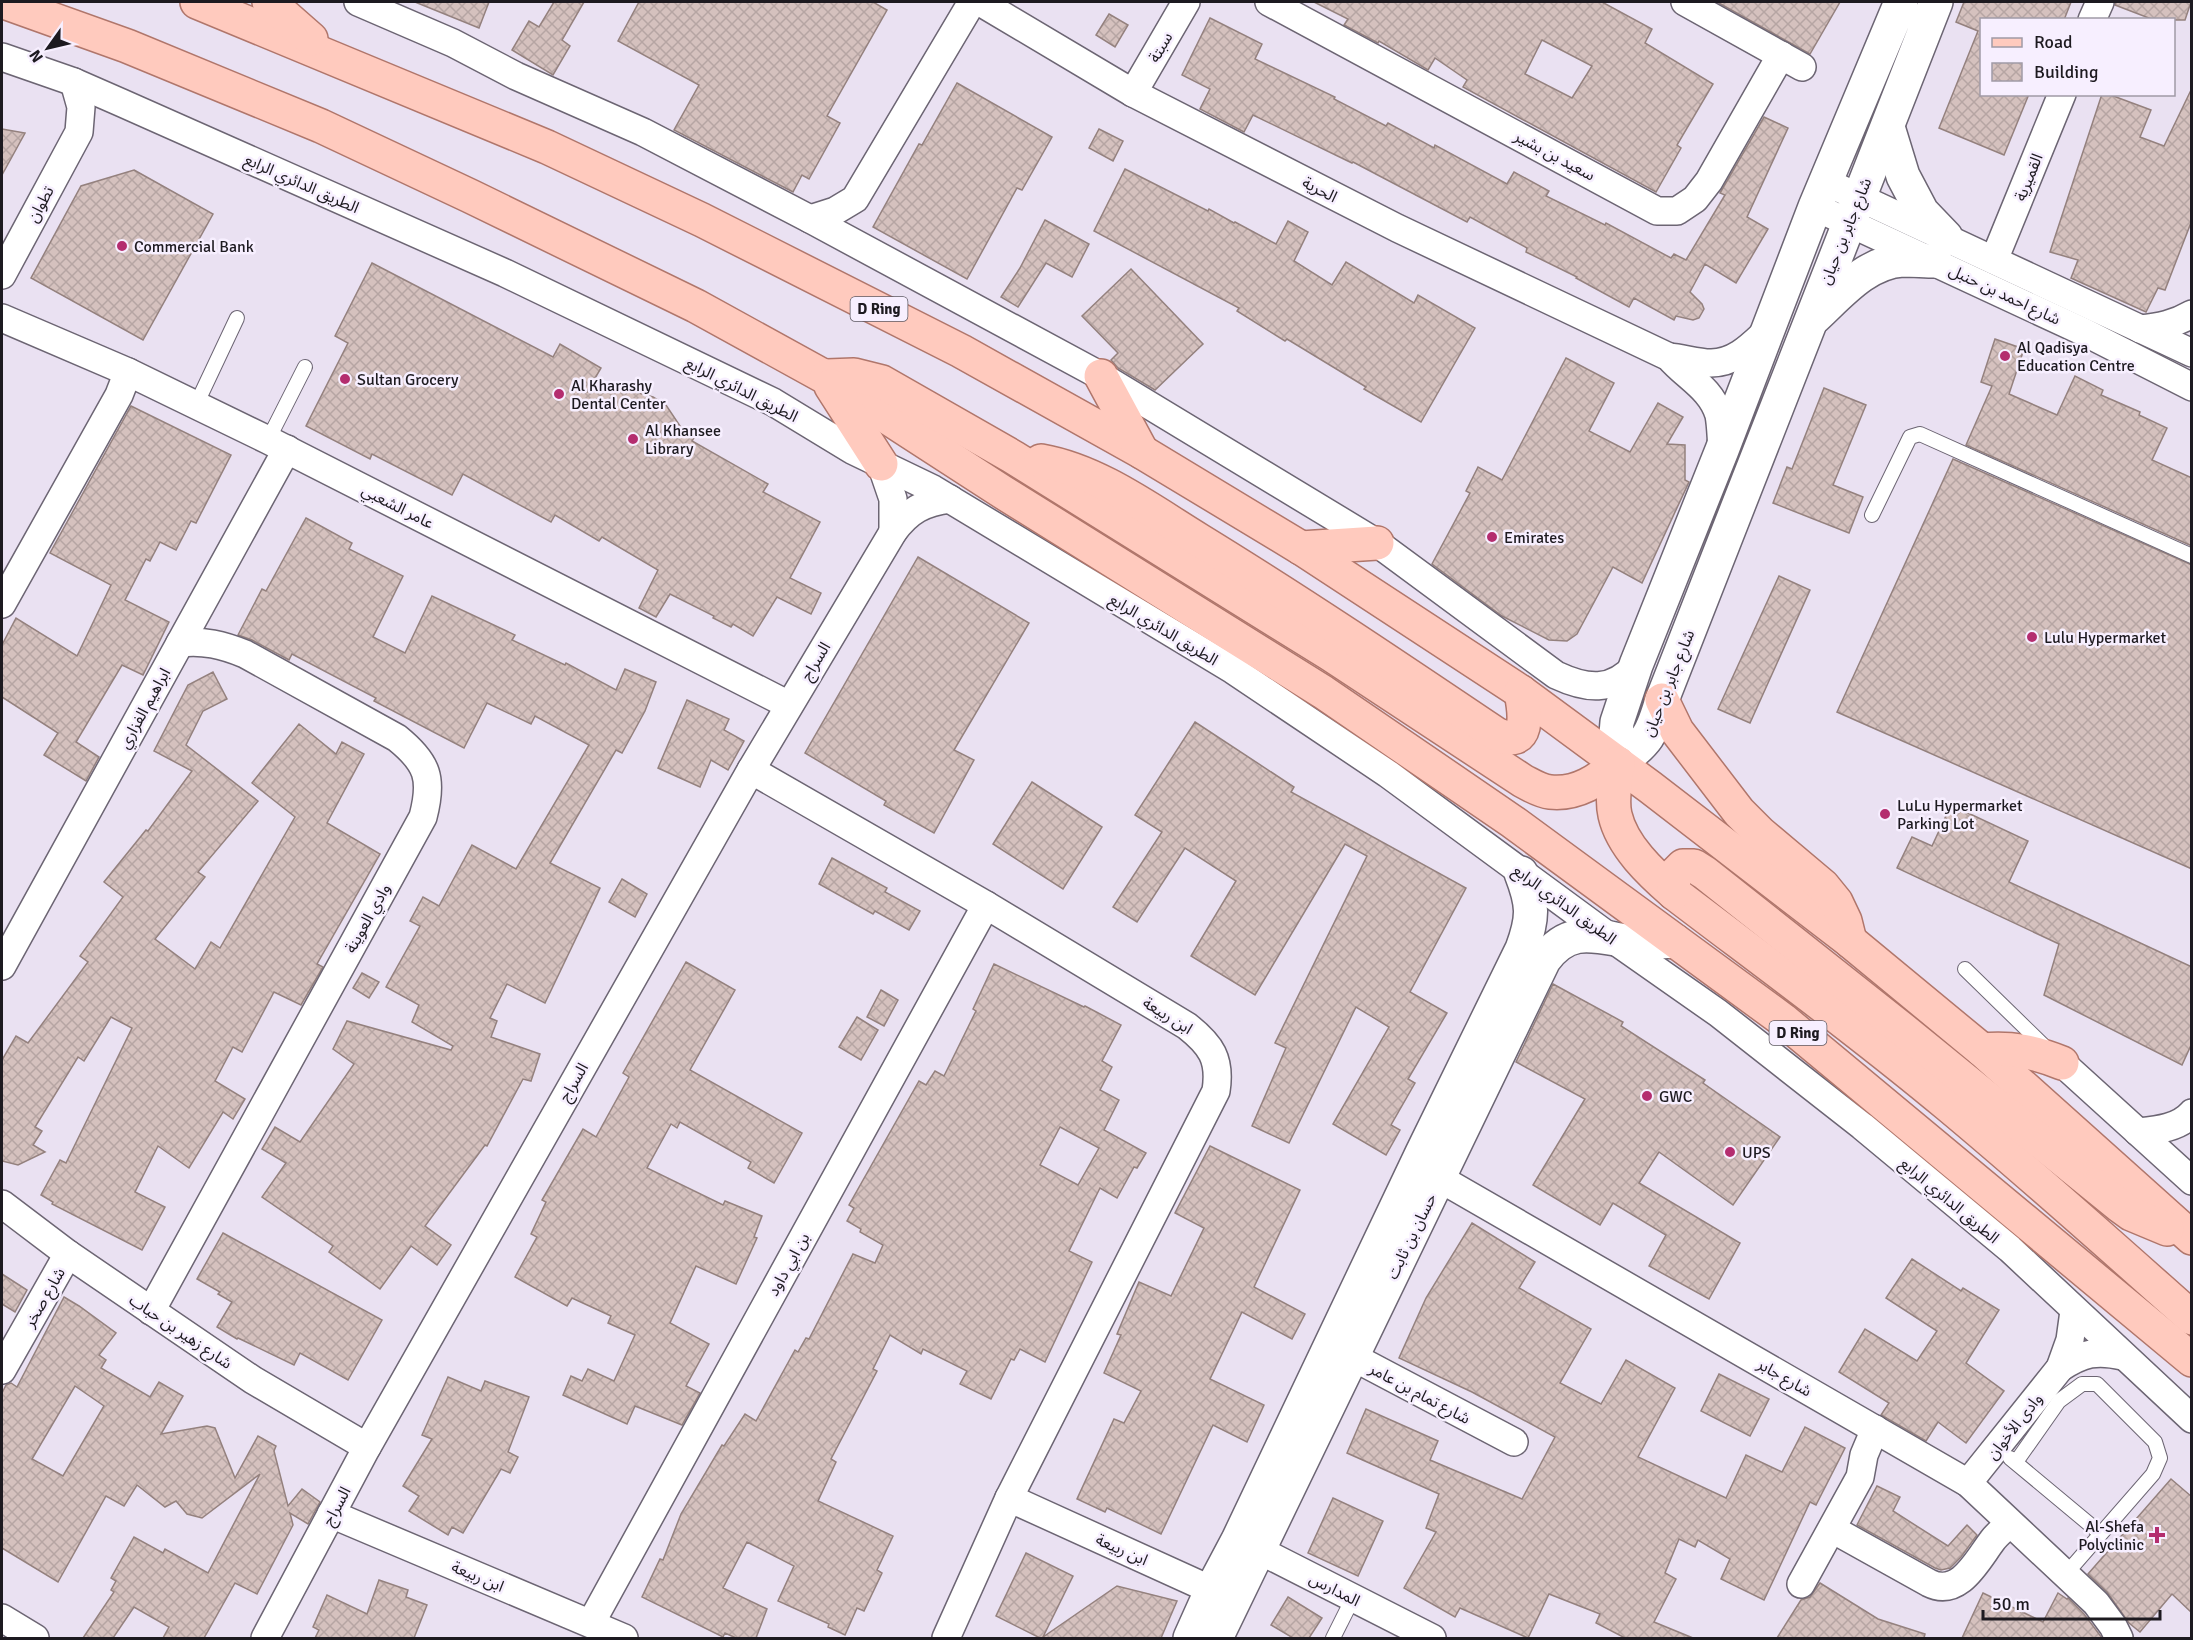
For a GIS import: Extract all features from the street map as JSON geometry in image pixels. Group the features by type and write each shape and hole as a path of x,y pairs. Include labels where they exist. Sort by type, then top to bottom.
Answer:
{"main road":[{"name":"الطريق الدائري الرابع","path":"4,2 127,46 321,126 686,301 825,377 1001,491 1323,692 1513,822 1783,1020 2192,1360"},
{"name":"D Ring","path":"197,2 331,55 547,147 702,220 961,351 1142,452 1301,548 1521,692 1618,763 1850,941 1982,1050 2191,1238"},
{"path":"268,2 331,55"},
{"path":"881,464 825,377 854,375 882,382 1013,457 1330,654 1506,772 1523,781 1550,792 1587,787 1618,763"},
{"path":"1101,376 1142,452"},
{"path":"1013,457 1066,468 1086,475 1115,490 1297,600 1504,738 1513,737 1521,732 1525,725 1526,716 1521,692"},
{"path":"1301,548 1377,543"},
{"path":"1662,700 1677,731 1738,812 1823,886 1836,902 1845,921 1850,941"},
{"path":"1618,763 1613,798 1615,816 1624,836 1640,860 1674,893 1856,1031 1947,1104 2192,1318"},
{"path":"1674,893 1673,876 1678,869 1683,866 1694,866 1705,873 2120,1206 2147,1221 2191,1238"},
{"path":"1982,1050 2014,1049 2031,1052 2062,1063"}],"street":[{"path":"358,2 643,132 863,247 1101,376 1377,543 1556,675 1576,684 1593,687 1613,683 1627,675 1636,665"},
{"path":"810,219 835,211 855,199 972,2"},
{"name":"الحرية","path":"980,2 1134,93 1397,228 1669,357 1710,363 1730,359 1745,351 1767,331"},
{"name":"سبتة","path":"1134,93 1186,2"},
{"name":"سعيد بن بشير","path":"1269,2 1657,211 1677,210 1695,199 1792,61 1685,2"},
{"name":"شارع جابر بن حيان","path":"1901,2 1820,194 1722,450 1636,665 1617,722 1615,746 1618,763 1646,741 1653,728 1809,322 1936,2"},
{"path":"2093,18 2100,2"},
{"name":"الطريق الدائري الرابع","path":"2,57 74,82 516,278 773,402 852,450 916,479 1233,670 1388,774 1521,873 1718,1013 1862,1126 2010,1249 2192,1419"},
{"name":"تطوان","path":"74,82 81,107 79,132"},
{"name":"القميرية","path":"1994,260 2061,96"},
{"name":"تطوان","path":"2,275 79,132 99,115 122,103"},
{"path":"1809,322 1861,275 1878,266 1941,249 1903,176 1888,127"},
{"name":"شارع احمد بن حنبل","path":"1820,194 1941,249 2084,332 2192,387"},
{"path":"855,199 855,224 863,247"},
{"name":"شارع احمد بن حنبل","path":"1941,249 1994,260 2192,353"},
{"path":"2140,329 2160,327 2192,314"},
{"name":"عامر الشعبي","path":"2,318 128,372 278,445 789,705"},
{"name":"الحرية","path":"1669,357 1677,367 1701,386 1714,404 1719,416 1722,450"},
{"path":"2,604 119,395 128,372"},
{"name":"ابراهيم الفزاري","path":"2,966 180,643 278,445"},
{"path":"881,464 893,499 893,532"},
{"name":"السراج","path":"265,1638 367,1447 751,770 893,532 903,518 917,508 933,501 950,499"},
{"name":"وادي العوينة","path":"151,1311 423,817 428,795 426,772 415,752 397,738 245,654 210,643 192,641 180,643"},
{"name":"ابن ربيعة","path":"751,770 986,905 1187,1026 1204,1039 1214,1057 1218,1074 1216,1091 1009,1498 946,1638"},
{"name":"حسان بن ثابت","path":"1191,1638 1223,1594 1248,1545 1430,1166 1529,932 1530,895 1521,873"},
{"name":"بن ابي داود","path":"591,1623 986,905"},
{"name":"حسان بن ثابت","path":"1430,1166 1544,960 1557,945 1575,936 1588,935 1654,943 1675,941"},
{"path":"2062,1063 2192,1179"},
{"path":"2138,1132 2188,1117"},
{"path":"2188,1117 2182,1138 2183,1155 2192,1179"},
{"name":"شارع جابر","path":"1430,1166 1968,1483 2013,1528 2096,1603 2120,1638"},
{"name":"شارع زهير بن حباب","path":"2,1204 68,1254 253,1380 367,1447"},
{"name":"شارع صخر","path":"2,1370 68,1254"},
{"name":"وادى الأخوان","path":"1968,1483 2007,1455 2060,1368 2070,1340 2074,1311"},
{"name":"شارع تمام بن عامر","path":"1345,1345 1514,1442"},
{"name":"وادى الأخوان","path":"2060,1368 2090,1353 2107,1352 2123,1356"},
{"path":"1801,1584 1860,1477 1877,1462 1884,1434"},
{"name":"ابن ربيعة","path":"1009,1498 1223,1594"},
{"name":"ابن ربيعة","path":"331,1514 624,1638"},
{"path":"1832,1529 1942,1588 1961,1580 2013,1528"},
{"name":"المدارس","path":"1248,1545 1432,1638"},
{"name":"حسان بن ثابت","path":"1216,1638 1223,1594"},
{"path":"2,1617 35,1638"}],"lane":[{"path":"196,405 237,318"},
{"path":"278,445 305,367"},
{"path":"1872,515 1910,437 1920,434 2192,556"},
{"path":"1965,969 2062,1063"},
{"path":"2065,1575 2153,1474 2160,1458 2155,1442 2097,1384 2082,1384 2059,1401 2007,1455 2100,1533"},
{"path":"1333,1638 1353,1598"}],"building":[{"path":"415,2 489,2 479,28"},
{"path":"554,2 584,2 562,40 570,46 553,75 512,50 529,21 539,27"},
{"path":"639,2 873,2 887,10 827,116 840,123 809,179 802,175 793,192 674,130 699,85 618,41"},
{"path":"1314,2 1602,2 1652,29 1645,43 1713,84 1677,145 1681,148 1656,192 1463,87 1467,80 1435,58 1428,70 1379,41 1378,43 1344,25 1348,19","holes":["1542,40 1592,66 1572,98 1525,74"]},
{"path":"1717,2 1840,2 1810,54"},
{"path":"1964,2 2071,2 2065,18 1980,18 1980,96 2028,96 2004,155 1939,128 1978,31 1956,22"},
{"path":"2116,2 2191,2 2185,20 2149,18 2115,5"},
{"path":"1109,14 1128,25 1115,47 1096,35"},
{"path":"1210,18 1262,44 1255,59 1335,97 1334,99 1386,126 1388,123 1434,148 1435,145 1507,184 1514,172 1549,191 1546,196 1605,225 1606,223 1671,258 1674,254 1686,260 1725,195 1720,193 1764,117 1788,128 1747,217 1768,229 1736,283 1705,264 1690,292 1704,309 1699,318 1693,320 1676,316 1674,320 1634,298 1629,307 1577,277 1526,252 1527,248 1470,217 1467,222 1353,162 1253,115 1244,132 1200,109 1210,89 1182,75"},
{"path":"957,83 1052,137 1022,190 1017,188 967,279 873,227 919,144 922,145"},
{"path":"2192,88 2192,220 2165,290 2158,288 2146,312 2071,278 2078,260 2050,252 2101,96 2113,96 2151,110 2140,137 2164,146"},
{"path":"2,129 25,133 2,175"},
{"path":"1099,129 1123,141 1113,161 1089,148"},
{"path":"1125,169 1276,244 1288,221 1308,232 1294,261 1332,285 1346,262 1414,303 1418,295 1475,328 1421,422 1364,389 1366,387 1287,339 1285,341 1237,311 1239,308 1094,231"},
{"name":"Commercial Bank","path":"134,170 213,214 143,340 31,278 81,186"},
{"path":"1045,220 1089,244 1072,277 1046,263 1018,307 1001,297 1020,268"},
{"path":"372,263 553,357 560,344 601,368 587,392 624,389 653,397 666,405 682,429 695,436 692,441 768,484 763,492 820,522 790,578 821,593 811,614 777,597 753,636 733,624 731,627 713,618 714,616 670,594 656,617 639,608 658,570 602,537 599,541 555,515 551,522 463,474 452,495 372,454 370,459 306,426 348,343 335,336"},
{"path":"1131,269 1203,344 1155,390 1118,368 1111,360 1118,353 1082,316"},
{"path":"1995,339 2024,349 2009,394 2057,415 2075,376 2103,390 2101,395 2140,412 2139,415 2167,428 2152,460 2192,478 2192,546 1966,445 1992,386 1981,382"},
{"path":"1566,358 1614,383 1589,431 1630,452 1658,403 1683,417 1667,444 1685,445 1685,480 1689,482 1642,583 1613,567 1577,634 1567,641 1549,640 1502,616 1432,564 1470,493 1466,491 1478,467 1502,480"},
{"path":"1824,388 1866,405 1833,485 1863,497 1849,533 1773,503 1787,467 1792,469"},
{"path":"131,406 231,455 196,523 191,521 176,550 160,542 150,561 146,559 125,600 169,622 143,675 122,665 76,742 99,757 86,781 44,755 58,733 2,697 2,645 16,618 77,656 111,585 50,553"},
{"name":"Lulu Hypermarket","path":"1953,459 2192,565 2192,869 1837,712"},
{"path":"306,518 352,543 349,549 403,576 373,637 405,653 432,596 515,635 512,640 565,665 566,663 616,690 625,669 656,682 645,711 622,753 616,750 550,863 600,888 545,1003 507,984 490,1018 497,1021 491,1037 540,1054 531,1081 523,1079 487,1146 485,1145 425,1226 451,1245 437,1265 411,1246 380,1289 329,1252 333,1246 262,1197 286,1163 262,1149 275,1127 300,1142 354,1064 333,1049 347,1021 451,1050 453,1046 412,1022 419,1005 386,987 420,926 410,921 423,897 439,906 472,845 516,869 589,745 535,716 531,724 487,703 464,748 374,701 376,698 292,654 289,660 238,635 262,589 266,591"},
{"path":"918,557 1029,623 954,750 974,760 934,833 884,805 886,801 805,753"},
{"path":"1779,576 1810,590 1750,723 1718,709"},
{"path":"213,672 227,699 203,711 186,745 258,801 198,872 205,877 155,939 195,969 211,942 220,948 295,817 252,783 299,724 336,754 342,742 364,754 327,823 380,854 317,964 323,967 301,1005 274,992 242,1052 233,1047 215,1081 245,1099 233,1119 223,1112 189,1168 158,1146 135,1192 165,1207 142,1250 52,1204 53,1202 41,1195 60,1160 66,1163 132,1028 111,1017 84,1061 78,1057 35,1127 42,1131 33,1145 45,1152 18,1165 2,1161 2,1060 16,1036 28,1043 88,962 80,956 123,897 104,882 146,830 148,831 192,771 154,751 188,685"},
{"path":"687,700 729,719 724,730 744,741 728,770 711,760 700,787 658,768"},
{"path":"1195,722 1294,787 1291,792 1466,888 1410,992 1447,1013 1408,1079 1415,1083 1391,1125 1400,1130 1386,1155 1333,1124 1389,1027 1356,1007 1289,1143 1252,1126 1286,1048 1275,1043 1367,856 1345,844 1255,995 1191,956 1236,881 1185,848 1137,922 1113,907 1162,832 1135,815"},
{"path":"1032,782 1102,827 1063,889 993,844"},
{"path":"1951,805 2028,841 2009,882 2192,967 2192,1043 2182,1065 2044,995 2059,944 1897,868 1912,837 1932,846"},
{"path":"832,858 887,888 885,892 920,911 909,930 875,911 873,914 819,884"},
{"path":"622,879 647,894 635,917 609,902"},
{"path":"686,962 735,990 690,1070 802,1133 774,1183 748,1168 751,1162 680,1122 677,1128 671,1124 647,1168 723,1205 725,1201 762,1216 754,1237 757,1238 736,1284 696,1266 670,1323 709,1344 686,1386 700,1393 682,1425 635,1406 627,1424 563,1395 571,1376 582,1381 588,1369 614,1381 635,1335 608,1323 611,1316 572,1298 567,1306 515,1277 537,1237 531,1234 546,1202 542,1200 583,1129 596,1137 629,1077 623,1073"},
{"path":"994,964 1121,1025 1102,1061 1112,1067 1100,1090 1119,1100 1104,1130 1146,1153 1137,1168 1134,1167 1117,1198 1100,1188 1069,1251 1092,1262 1045,1362 1020,1349 1014,1360 1011,1359 991,1399 960,1384 967,1371 923,1349 921,1354 890,1335 873,1369 877,1371 831,1459 836,1462 818,1501 893,1536 877,1570 882,1573 864,1611 857,1608 845,1635 828,1627 829,1624 778,1601 794,1566 747,1542 723,1588 767,1609 756,1638 736,1638 725,1633 723,1637 642,1597 660,1559 663,1560 681,1514 722,1445 724,1446 745,1414 756,1421 795,1350 798,1352 806,1338 809,1339 853,1254 875,1263 883,1245 860,1232 861,1229 847,1221 854,1208 849,1205 919,1081 926,1085 935,1071 944,1076 976,1011 973,1009","holes":["1060,1127 1099,1148 1078,1185 1040,1165"]},
{"path":"362,973 379,982 369,998 353,988"},
{"path":"1553,984 1623,1022 1621,1026 1705,1080 1703,1083 1780,1137 1733,1205 1659,1152 1639,1183 1740,1243 1709,1299 1649,1266 1666,1235 1613,1203 1600,1225 1533,1185 1585,1099 1516,1062"},
{"path":"881,990 898,1000 884,1026 867,1017"},
{"path":"857,1017 878,1030 861,1060 839,1047"},
{"path":"1210,1146 1300,1190 1254,1287 1305,1314 1292,1339 1242,1312 1210,1379 1264,1405 1247,1442 1213,1425 1161,1534 1107,1508 1105,1512 1077,1499 1114,1419 1124,1423 1141,1391 1104,1373 1121,1335 1117,1334 1139,1282 1171,1296 1204,1228 1175,1213"},
{"path":"1472,1223 1535,1262 1519,1288 1591,1329 1560,1383 1601,1404 1626,1360 1675,1388 1638,1457 1726,1498 1746,1455 1782,1472 1805,1427 1845,1448 1816,1505 1810,1502 1764,1600 1721,1579 1730,1559 1698,1540 1695,1547 1679,1539 1665,1573 1676,1579 1654,1622 1693,1638 1625,1638 1596,1623 1600,1614 1549,1594 1528,1638 1460,1608 1455,1617 1404,1588 1436,1532 1426,1528 1439,1494 1347,1453 1366,1409 1438,1441 1430,1460 1522,1499 1555,1437 1472,1392 1399,1358 1426,1298"},
{"path":"223,1233 382,1320 348,1380 300,1353 294,1365 237,1339 217,1327 232,1302 197,1279"},
{"path":"1912,1259 1961,1291 1963,1288 1999,1310 1966,1363 2004,1391 1966,1443 1938,1422 1926,1441 1881,1415 1889,1403 1839,1372 1865,1329 1917,1361 1937,1331 1886,1298"},
{"path":"2,1274 27,1290 15,1312 2,1304"},
{"path":"64,1297 116,1333 99,1355 106,1360 101,1368 150,1397 159,1382 183,1396 161,1434 207,1426 215,1428 235,1478 258,1436 276,1446 274,1451 288,1506 302,1489 320,1502 308,1524 290,1513 293,1525 257,1594 235,1583 204,1638 163,1638 169,1627 134,1607 113,1638 83,1638 114,1592 111,1590 116,1581 111,1578 134,1537 163,1553 165,1549 208,1573 260,1474 202,1518 187,1514 176,1501 165,1507 137,1485 124,1506 106,1496 58,1582 2,1548 2,1393 6,1385 11,1383 17,1387","holes":["75,1386 104,1406 63,1476 32,1459"]},
{"path":"1719,1374 1769,1399 1750,1436 1701,1411"},
{"path":"448,1377 481,1391 485,1381 529,1397 508,1452 518,1457 510,1473 501,1469 463,1533 452,1527 448,1535 409,1511 419,1496 403,1486 432,1439 422,1435"},
{"name":"Al-Shefa Polyclinic","path":"2171,1479 2192,1497 2192,1613 2172,1594 2140,1632 2129,1623 2107,1592 2088,1574"},
{"path":"1877,1486 1900,1497 1893,1511 1948,1546 1967,1525 1977,1535 1950,1568 1941,1570 1935,1568 1857,1525"},
{"path":"1333,1498 1383,1521 1358,1576 1308,1553"},
{"path":"1026,1553 1073,1576 1043,1637 1117,1586 1177,1601 1161,1638 1040,1638 996,1616"},
{"path":"379,1580 408,1590 406,1597 427,1605 414,1638 315,1638 319,1630 313,1627 327,1595 367,1614"},
{"path":"1820,1583 1878,1619 1925,1634 1924,1638 1777,1638 1801,1600 1810,1597"},
{"path":"1983,1593 2043,1622 2058,1593 2068,1598 2084,1614 2102,1638 1962,1638"},
{"path":"1288,1597 1322,1618 1309,1638 1293,1638 1271,1625"}],"place":[{"name":"Commercial Bank","path":"122,246"},
{"name":"Al Qadisya Education Centre","path":"2005,356"},
{"name":"Sultan Grocery","path":"345,379"},
{"name":"Al Kharashy Dental Center","path":"559,394"},
{"name":"Al Khansee Library","path":"633,439"},
{"name":"Emirates","path":"1492,537"},
{"name":"Lulu Hypermarket","path":"2032,637"},
{"name":"LuLu Hypermarket Parking Lot","path":"1885,814"},
{"name":"GWC","path":"1647,1096"},
{"name":"UPS","path":"1730,1152"},
{"name":"Al-Shefa Polyclinic","path":"2157,1535"}]}
